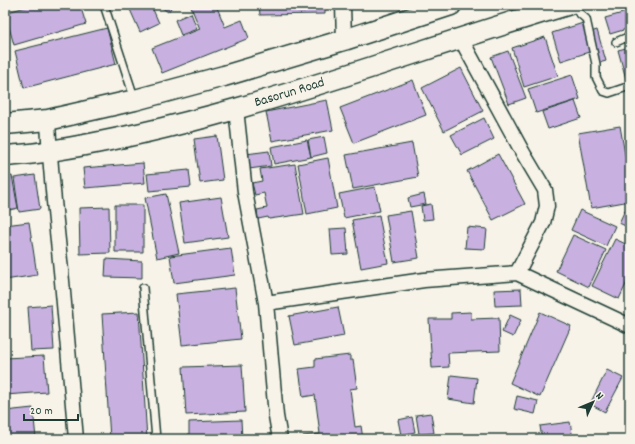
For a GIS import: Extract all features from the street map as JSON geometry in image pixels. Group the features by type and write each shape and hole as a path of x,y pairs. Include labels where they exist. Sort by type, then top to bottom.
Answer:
{"main road":[{"path":"5,124 48,120 136,100 224,76 344,40 451,5"},
{"name":"Basorun Road","path":"5,156 49,152 150,132 236,109 357,73 568,5"}],"street":[{"path":"343,5 344,40"},
{"path":"461,39 545,190 547,206 543,223 517,273"},
{"path":"236,109 245,192 266,303 276,416 280,439"},
{"path":"48,120 49,152 76,439"},
{"path":"266,303 424,280 517,273 630,326"}],"lane":[{"path":"104,5 136,100"},
{"path":"568,5 586,19 596,63 596,77 604,91 609,93 630,86"},
{"path":"616,42 630,36"},
{"path":"142,288 156,439"}],"building":[{"path":"32,5 80,5 86,24 14,45 5,13"},
{"path":"128,5 151,5 159,23 140,32"},
{"path":"158,5 173,5 168,12"},
{"path":"197,5 216,5 225,27 242,20 249,38 162,73 152,48 200,29 191,7"},
{"path":"259,5 325,5 325,14 260,15"},
{"path":"630,11 630,28 610,34 605,18"},
{"path":"191,13 197,29 181,35 175,20"},
{"path":"583,23 592,51 561,61 552,33"},
{"path":"107,28 116,64 24,88 15,51"},
{"path":"597,30 606,61 599,63 591,32"},
{"path":"545,37 558,76 524,87 512,48"},
{"path":"630,47 630,78 626,79 618,50"},
{"path":"508,51 526,98 509,104 491,57"},
{"path":"461,68 483,111 444,131 422,88"},
{"path":"572,75 580,99 536,113 528,89"},
{"path":"413,80 426,115 354,143 340,108"},
{"path":"327,100 333,130 272,141 266,112"},
{"path":"575,101 581,118 548,129 542,112"},
{"path":"484,118 494,139 462,155 451,135"},
{"path":"620,126 630,183 630,201 591,208 578,133"},
{"path":"217,136 223,180 200,183 194,139"},
{"path":"324,137 327,153 311,157 308,140"},
{"path":"307,140 311,157 274,164 271,147"},
{"path":"412,143 418,177 353,189 346,155"},
{"path":"269,151 271,166 249,169 246,154"},
{"path":"498,154 525,204 493,220 467,171"},
{"path":"328,158 337,208 307,214 298,164"},
{"path":"143,163 145,183 85,188 83,168"},
{"path":"295,164 304,214 258,219 257,210 267,208 264,193 255,195 252,183 262,181 260,169"},
{"path":"189,170 191,187 149,191 147,174"},
{"path":"35,175 40,209 19,212 14,178"},
{"path":"12,176 18,208 5,211 5,177"},
{"path":"375,187 380,211 344,218 339,194"},
{"path":"166,194 179,253 157,258 145,198"},
{"path":"424,194 426,204 410,207 408,198"},
{"path":"221,197 228,237 185,243 179,203"},
{"path":"431,204 433,219 423,220 421,206"},
{"path":"115,205 143,205 143,252 115,252"},
{"path":"109,207 110,253 80,254 79,208"},
{"path":"580,210 615,226 606,246 571,230"},
{"path":"625,210 630,212 630,228 619,223"},
{"path":"411,211 419,258 394,262 386,215"},
{"path":"379,215 388,263 361,268 352,220"},
{"path":"29,222 37,275 5,280 5,225"},
{"path":"467,227 487,229 485,249 465,248"},
{"path":"346,228 348,254 332,255 330,229"},
{"path":"573,235 606,250 589,287 556,271"},
{"path":"615,239 630,246 630,276 619,299 592,286"},
{"path":"231,248 235,275 174,283 170,256"},
{"path":"106,259 142,261 142,278 105,277"},
{"path":"235,288 241,339 182,345 176,294"},
{"path":"521,289 522,305 495,306 494,290"},
{"path":"51,305 54,350 31,351 28,307"},
{"path":"338,307 344,336 295,345 289,316"},
{"path":"139,312 147,439 110,439 102,314"},
{"path":"471,312 471,319 499,318 500,351 448,353 449,367 432,368 429,319 451,319 451,313"},
{"path":"540,312 571,326 540,397 510,383"},
{"path":"510,315 521,320 513,337 502,332"},
{"path":"350,355 350,360 353,360 357,388 350,389 355,427 361,426 363,439 304,439 303,436 320,434 315,395 303,397 299,369 315,367 315,359"},
{"path":"44,356 47,392 5,395 5,358"},
{"path":"242,365 245,412 186,415 183,367"},
{"path":"607,370 623,378 605,412 590,404"},
{"path":"451,375 477,378 474,403 448,399"},
{"path":"517,396 538,401 535,414 514,409"},
{"path":"33,408 36,439 5,439 5,411"},
{"path":"431,413 434,433 419,434 416,415"},
{"path":"412,417 415,432 401,435 398,420"},
{"path":"241,420 242,439 189,439 189,422"},
{"path":"570,422 573,439 542,439 540,426"},
{"path":"418,435 418,439 383,439"}]}
